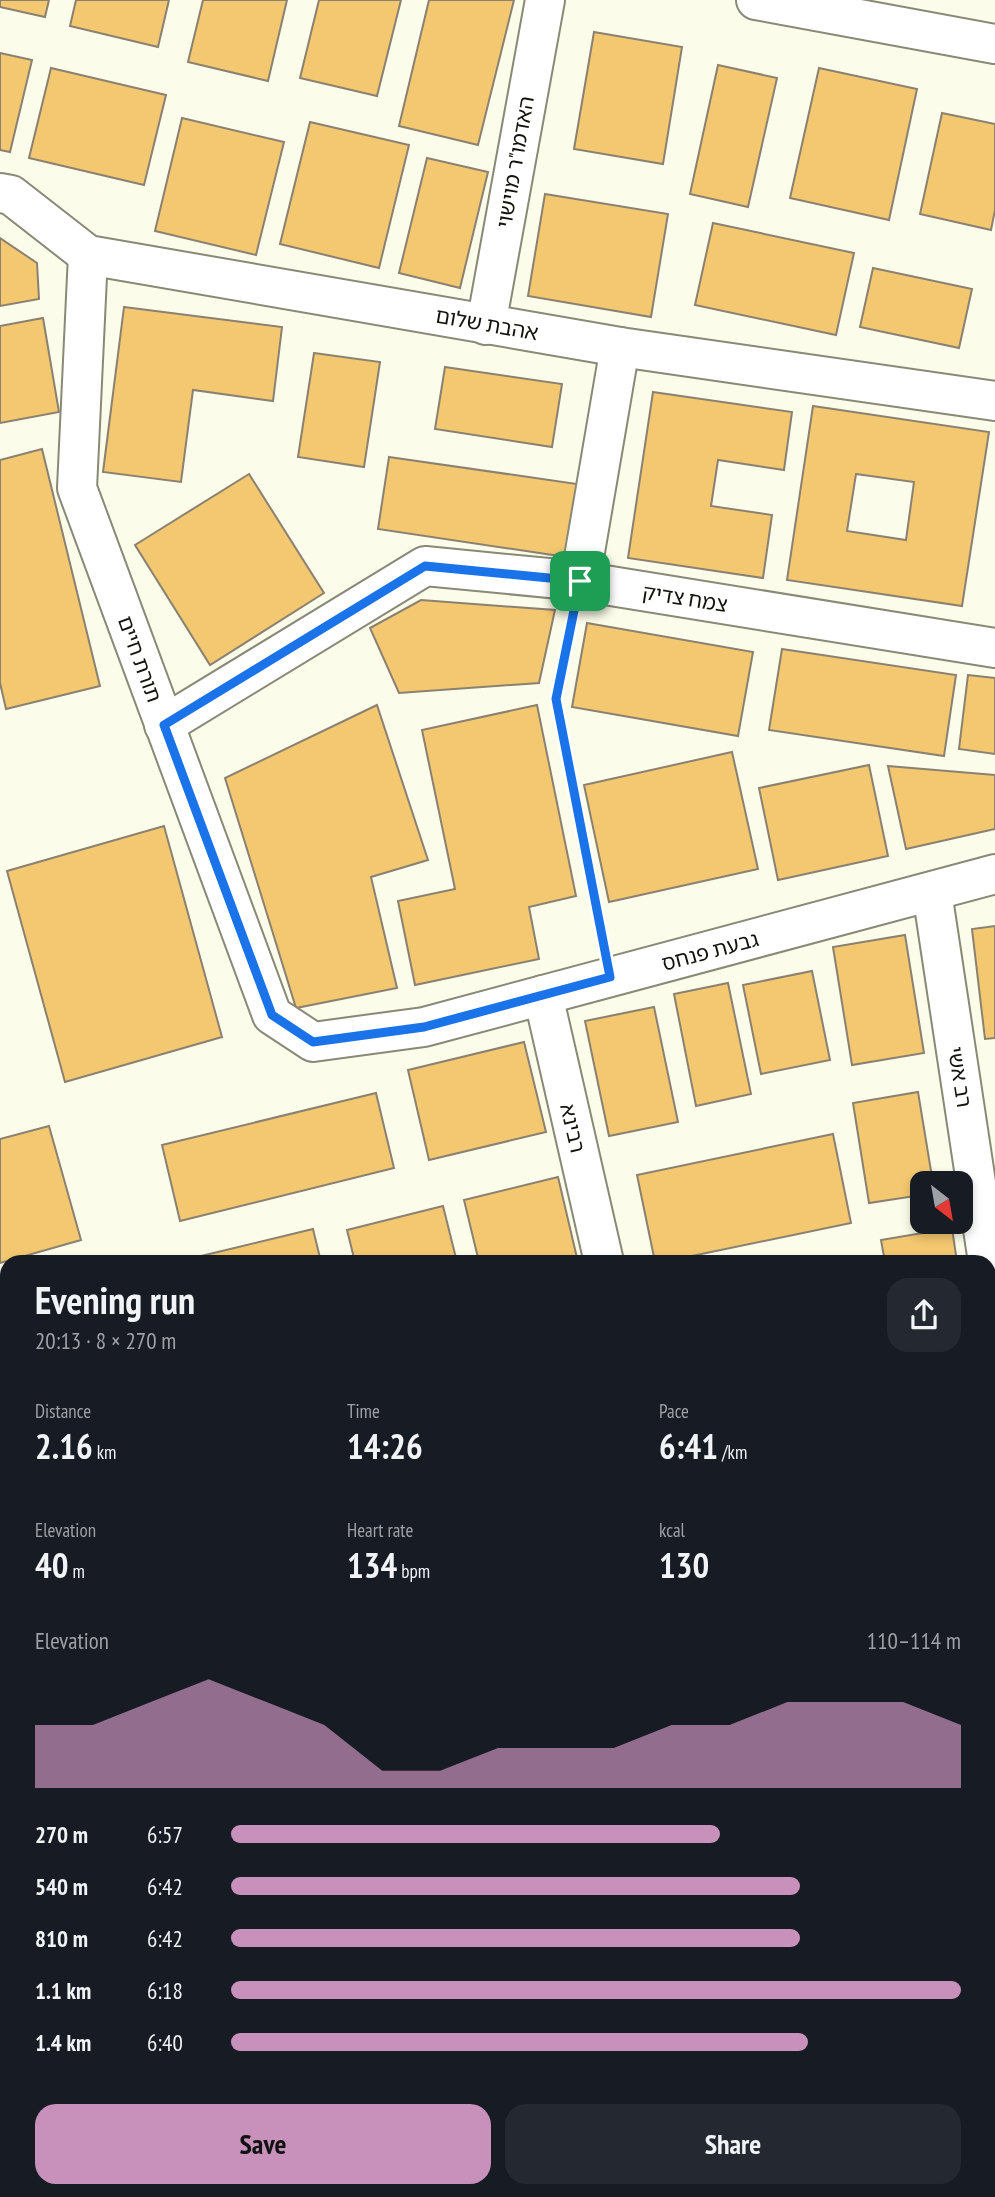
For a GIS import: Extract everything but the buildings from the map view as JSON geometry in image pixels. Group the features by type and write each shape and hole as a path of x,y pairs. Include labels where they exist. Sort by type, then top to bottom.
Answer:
{"street":[{"name":"האדמו\"ר מוישוי","path":"486,324 545,0"},
{"path":"756,0 995,44"},
{"name":"אהבת שלום","path":"0,193 11,195 88,255 620,346 995,401"},
{"name":"תורת חיים","path":"88,255 77,488 272,1015 313,1042 424,1027"},
{"path":"580,581 620,346"},
{"name":"צמח צדיק","path":"164,725 425,566 580,581 995,648"},
{"name":"גבעת פנחס","path":"424,1027 995,874"},
{"name":"רב אשי","path":"932,892 987,1255"},
{"name":"רבינא","path":"543,995 602,1255"}],"path":[{"path":"580,581 556,699 610,977"}],"route":[{"path":"425,566 580,581 556,699 610,977 424,1027 313,1042 272,1015 164,725 425,566"}]}
